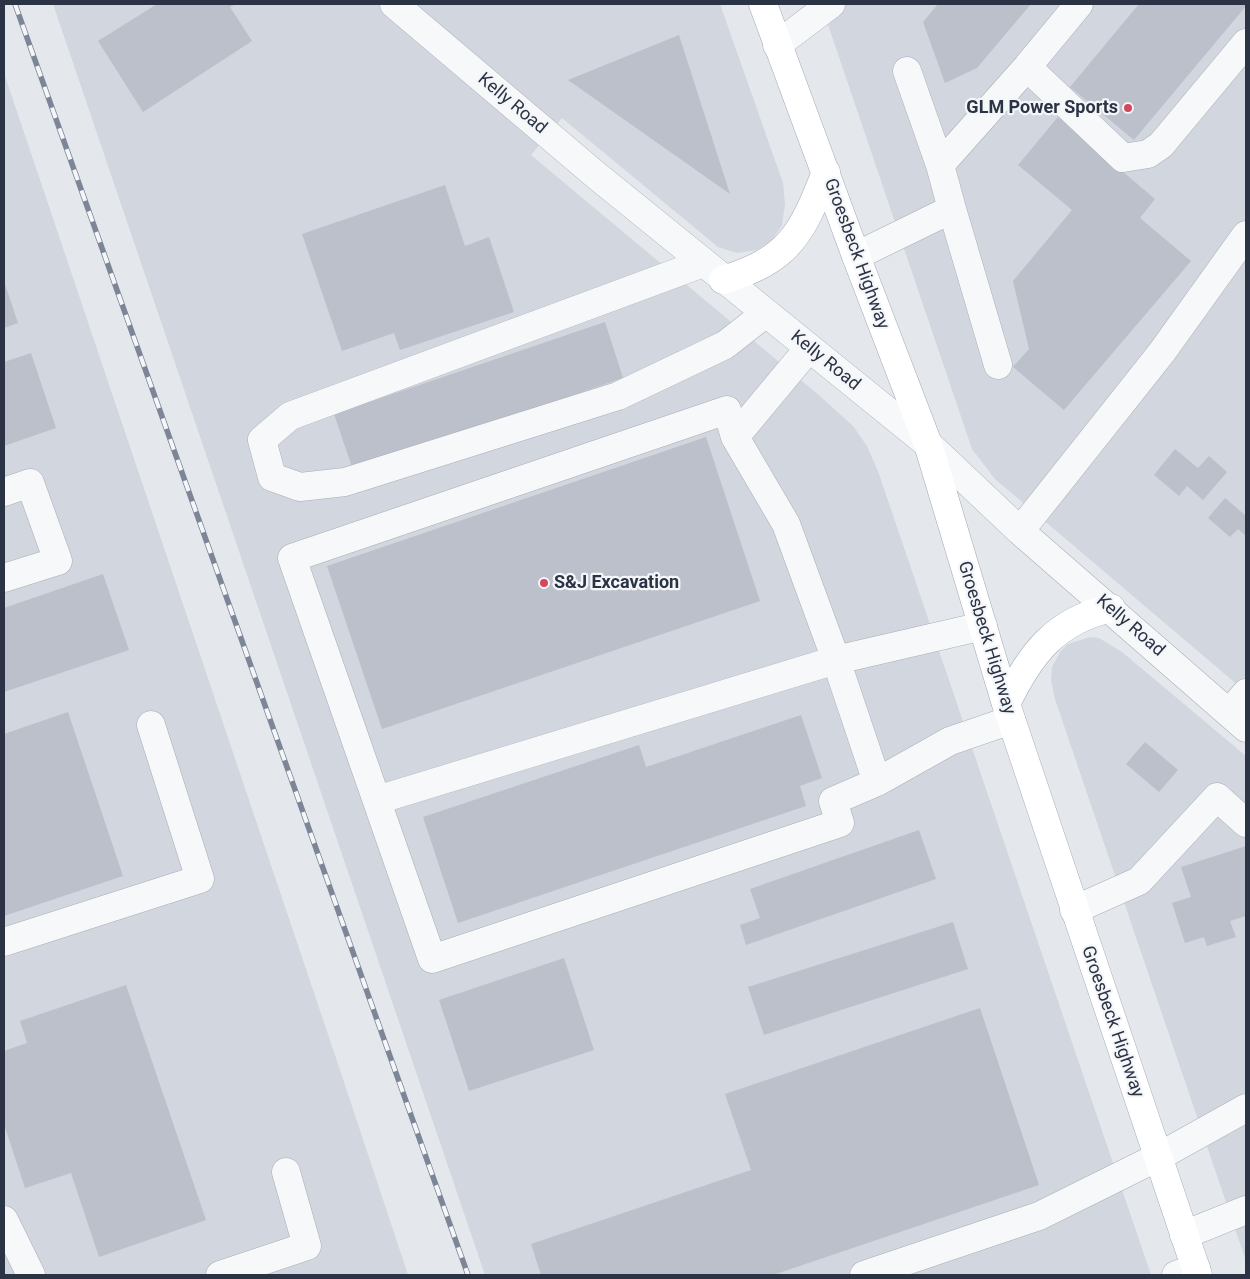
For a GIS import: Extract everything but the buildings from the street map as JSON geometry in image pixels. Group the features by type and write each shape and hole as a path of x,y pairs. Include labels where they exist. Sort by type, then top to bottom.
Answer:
{"main road":[{"name":"Groesbeck Highway","path":"764,4 777,45 928,444 1008,712 1184,1235 1190,1273"},
{"path":"713,271 762,266 779,254 795,237 811,212 826,172"},
{"path":"1008,712 1017,681 1047,641 1065,625 1088,614 1111,608"}],"street":[{"name":"Kelly Road","path":"394,4 713,271 928,444 1020,531 1111,608 1240,711"},
{"path":"777,45 831,4"},
{"path":"940,165 1027,67 1078,4"},
{"path":"1027,67 1123,158 1148,154 1161,144 1246,43"},
{"path":"907,71 940,165 998,365"},
{"path":"856,256 952,209"},
{"path":"1020,531 1162,352 1246,235"},
{"path":"713,271 290,416 262,440 272,477 300,487 345,482 618,396 725,345 766,313"},
{"path":"735,437 809,348"},
{"path":"877,782 836,660 786,524 735,437 727,410 292,558 432,959 840,823 833,801 877,782 950,741 1008,712"},
{"path":"4,492 30,483 58,562 4,578"},
{"path":"377,800 836,660 983,626"},
{"path":"4,942 200,879 151,726"},
{"path":"1074,910 1139,881 1217,797 1246,823"},
{"path":"864,1275 1039,1216 1158,1157 1246,1108"},
{"path":"220,1275 307,1246 286,1172"},
{"path":"1184,1235 1246,1210"},
{"path":"4,1220 31,1275"}],"shaded area":[{"path":"53,4 720,4 783,183 785,204 782,225 772,240 757,250 737,253 718,247 562,118 531,155 821,397 853,426 867,446 879,474 1151,1275 485,1275"},
{"path":"821,4 1246,4 1246,692 995,479 972,449"},
{"path":"4,73 340,1070 408,1275 4,1275"},
{"path":"1090,637 1099,638 1122,652 1246,756 1246,1261 1055,699 1051,680 1052,667 1060,652 1068,644"}],"railway":[{"path":"15,4 468,1275"}],"place":[{"name":"GLM Power Sports","path":"1128,108"},
{"name":"S&J Excavation","path":"544,583"}]}
